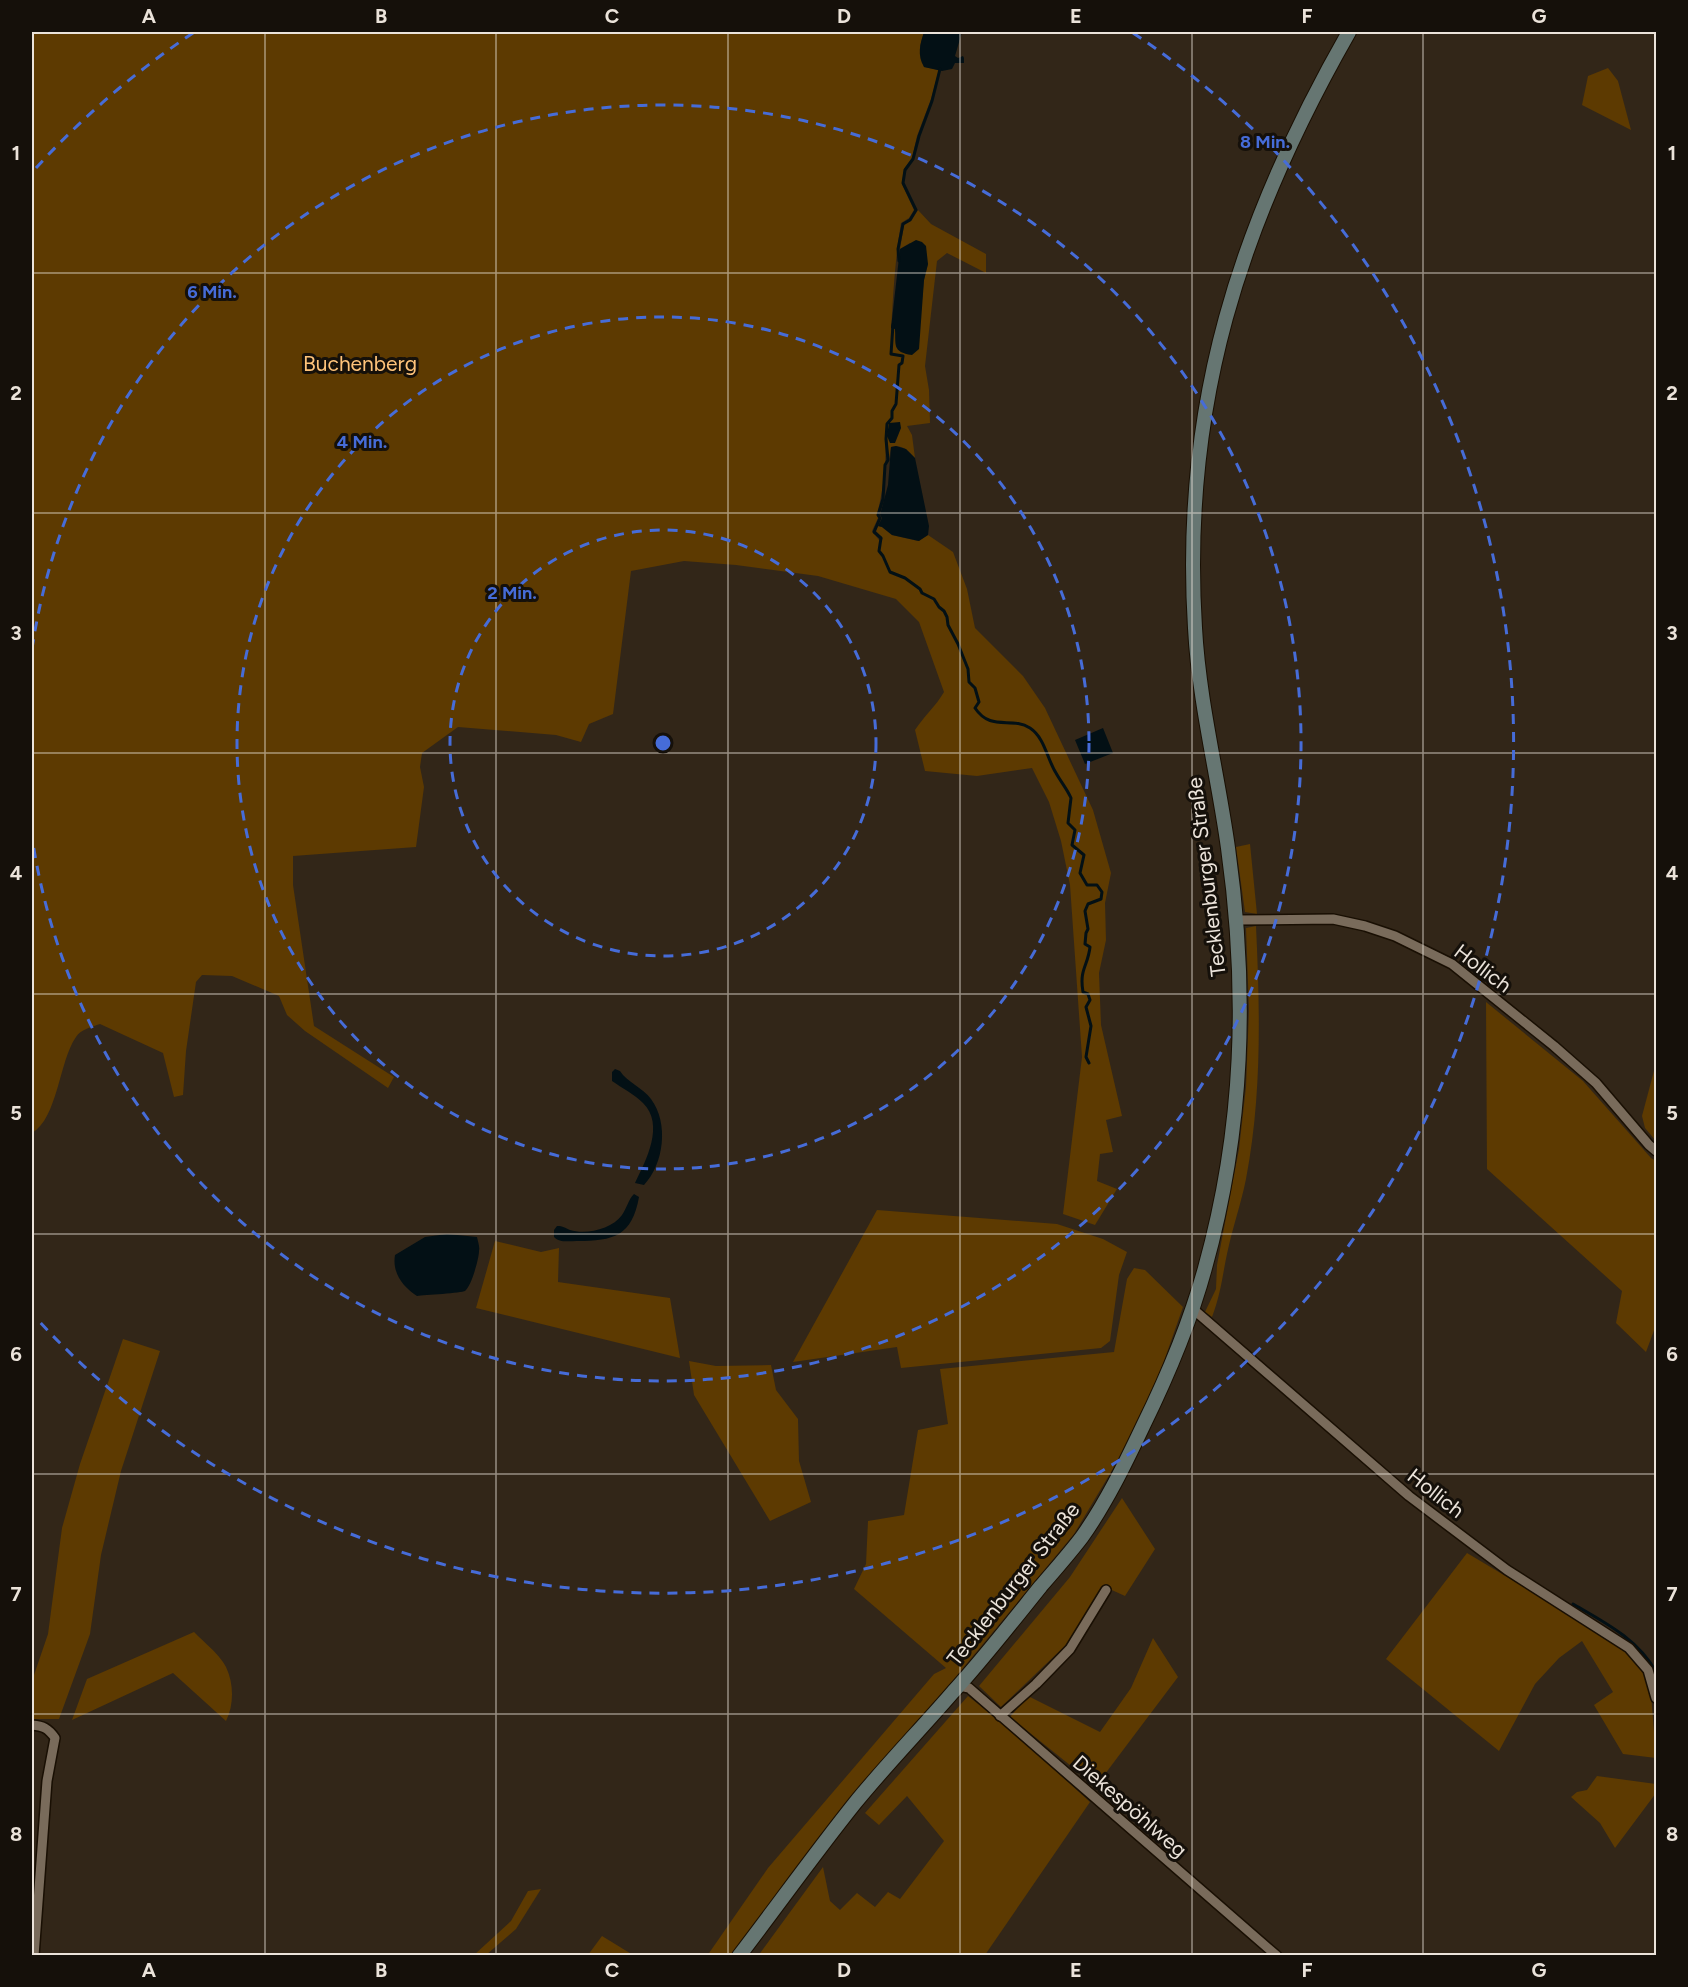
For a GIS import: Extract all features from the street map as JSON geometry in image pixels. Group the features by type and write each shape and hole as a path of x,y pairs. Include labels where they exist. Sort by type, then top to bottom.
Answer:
{"main road":[{"name":"Tecklenburger Straße","path":"739,1956 855,1803 959,1686 1088,1527 1122,1471 1170,1370 1193,1309 1216,1223 1232,1149 1241,1027 1237,920 1205,713 1195,631 1193,547 1197,467 1208,388 1215,357 1247,248 1292,140 1349,32"}],"street":[{"name":"Hollich","path":"1237,920 1333,918 1395,936 1452,964 1596,1083 1656,1151"},
{"name":"Hollich","path":"1193,1309 1409,1496 1507,1570 1629,1648 1648,1670 1656,1698"},
{"path":"999,1716 1036,1684 1070,1649 1106,1590"},
{"name":"Diekespöhlweg","path":"959,1686 969,1688 1276,1956"},
{"path":"32,1725 49,1730 55,1738 47,1780 34,1956"}],"green space":[{"name":"Buchenberg","path":"32,32 924,32 920,46 924,67 939,70 912,158 904,169 902,184 914,210 909,218 901,223 891,332 895,328 895,332 921,310 928,264 910,243 900,249 904,225 911,221 918,210 931,224 986,254 986,273 947,253 937,261 925,366 929,390 930,423 907,426 912,435 915,458 904,448 895,446 891,447 889,459 885,438 883,487 878,518 872,531 879,540 883,539 876,531 878,526 892,535 918,541 928,535 953,552 967,589 975,628 1023,676 1045,708 1093,810 1111,873 1105,903 1106,940 1099,973 1101,1025 1122,1116 1106,1120 1113,1152 1100,1154 1097,1181 1117,1189 1095,1225 1063,1214 1082,1057 1070,885 1061,841 1049,802 1032,768 977,776 925,771 915,730 944,692 919,622 896,599 818,576 736,565 684,561 631,571 613,714 589,724 581,742 556,735 458,727 422,753 420,767 424,787 416,847 293,856 293,885 314,1026 394,1077 388,1088 305,1031 287,1015 279,996 232,976 202,975 196,982 186,1051 183,1095 174,1097 163,1053 100,1024 84,1030 76,1037 70,1047 53,1102 41,1126 32,1133"},
{"path":"1608,68 1618,81 1631,130 1582,105 1588,76"},
{"path":"1250,844 1257,914 1245,912 1236,847"},
{"path":"1256,926 1259,1053 1255,1116 1242,1198 1212,1317 1205,1312 1216,1289 1217,1265 1239,1149 1246,1087 1249,1010 1246,928"},
{"path":"1486,1002 1583,1081 1656,1161 1656,1325 1646,1352 1616,1323 1622,1291 1487,1169"},
{"path":"1655,1067 1656,1141 1645,1128 1642,1116"},
{"path":"877,1210 1057,1224 1103,1239 1127,1252 1119,1275 1110,1341 1101,1348 901,1368 897,1347 793,1362"},
{"path":"495,1241 541,1252 559,1248 558,1282 670,1298 680,1358 476,1308"},
{"path":"1134,1268 1145,1270 1183,1307 1158,1378 1117,1462 1074,1534 944,1691 846,1804 731,1955 707,1956 768,1868 934,1674 946,1668 854,1589 866,1564 868,1521 904,1515 918,1430 948,1424 940,1369 1114,1352 1127,1279"},
{"path":"123,1339 160,1351 121,1471 101,1555 90,1634 59,1719 32,1719 32,1676 48,1634 62,1528 80,1464"},
{"path":"689,1361 716,1366 771,1365 776,1390 798,1419 799,1461 811,1502 770,1521 694,1395"},
{"path":"1122,1498 1155,1549 1125,1596 1103,1586 1071,1640 1001,1707 979,1686 1070,1577"},
{"path":"1467,1553 1608,1637 1634,1658 1649,1682 1656,1758 1623,1754 1594,1705 1613,1692 1582,1641 1559,1658 1535,1684 1499,1751 1386,1659"},
{"path":"194,1632 220,1658 229,1674 232,1701 226,1721 173,1673 72,1720 87,1679"},
{"path":"1153,1638 1178,1677 1096,1786 1010,1717 1028,1696 1100,1732 1131,1688"},
{"path":"968,1696 1011,1730 1090,1802 985,1955 758,1956 823,1867 830,1901 840,1910 857,1893 875,1907 888,1892 900,1899 944,1841 907,1796 879,1825 865,1813"},
{"path":"1597,1776 1656,1784 1656,1793 1615,1848 1600,1823 1571,1797 1577,1792 1587,1790"},
{"path":"541,1889 516,1929 486,1955 474,1955 511,1921 528,1891"},
{"path":"602,1936 633,1955 588,1955"}],"shaded area":[{"path":"924,32 962,32 955,56 958,58 963,56 964,63 955,63 952,69 942,71 924,67 920,45"},
{"path":"916,240 926,246 928,264 924,280 919,349 912,355 898,350 895,329 891,328 900,249"},
{"path":"900,422 901,428 895,443 890,443 887,436 889,423"},
{"path":"891,447 906,449 915,458 929,526 928,535 919,541 892,535 878,526 882,518 880,515 888,485"},
{"path":"1103,728 1113,753 1085,764 1075,740"},
{"path":"615,1069 648,1095 657,1109 660,1120 662,1143 660,1155 651,1176 644,1185 635,1183 651,1143 653,1122 643,1103 612,1081 612,1072"},
{"path":"634,1194 639,1197 636,1210 632,1220 619,1234 590,1241 564,1241 554,1237 554,1230 557,1226 583,1232 598,1230 612,1224 622,1215"},
{"path":"447,1234 477,1237 479,1255 470,1284 462,1292 417,1296 407,1288 397,1274 395,1255 425,1237"}],"waterway":[{"path":"899,261 898,249 903,224 910,220 916,210 903,183 905,170 913,159 940,69"},
{"path":"893,325 891,354 903,356 902,363 899,365 896,404 892,411 892,418 887,424 888,460 885,465 883,499 878,515 880,518 874,532 881,538 879,551 890,572 905,578 922,593 934,599 944,611 968,669 969,682 975,688 979,702 975,708 988,720 1016,723 1035,732 1071,798 1068,823 1075,830 1072,845 1084,855 1080,873 1087,885 1097,885 1102,892 1101,899 1088,904 1085,911 1088,929 1085,944 1090,947 1082,984 1083,992 1088,994 1090,1000 1086,1007 1091,1026 1086,1057 1089,1063"},
{"path":"1573,1604 1630,1641 1649,1660 1656,1672"}]}
